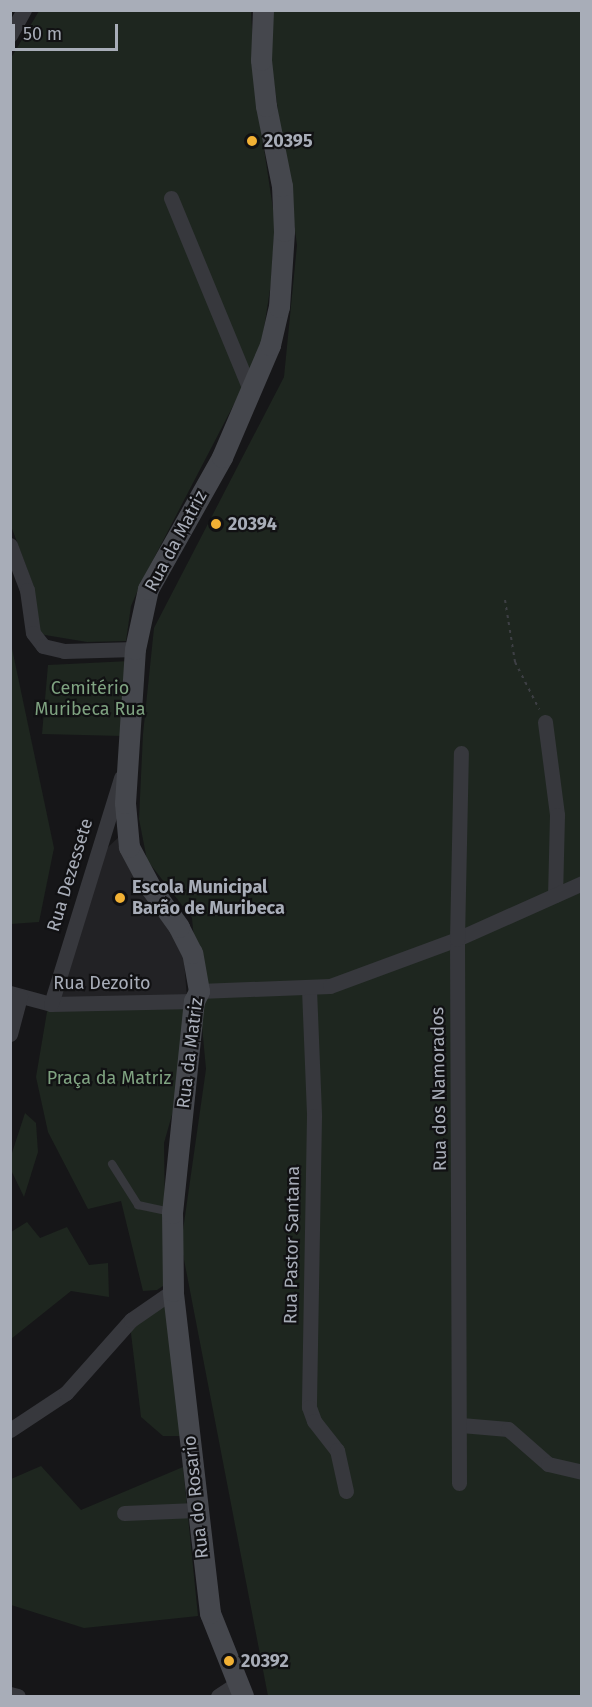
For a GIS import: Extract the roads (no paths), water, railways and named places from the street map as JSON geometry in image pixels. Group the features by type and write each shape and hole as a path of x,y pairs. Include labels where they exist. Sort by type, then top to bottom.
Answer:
{"street":[{"path":"10,35 24,10"},
{"name":"Rua da Matriz","path":"173,1291 172,1212 196,996 192,953 179,927 151,888 129,847 125,830 127,757 135,649 148,589 222,457 270,345 279,307 284,231 282,186 261,60 263,10"},
{"path":"171,198 251,392"},
{"path":"10,545 27,590 33,633 43,646 64,651 135,649"},
{"path":"545,722 557,814 555,895"},
{"name":"Rua dos Namorados","path":"459,1483 461,1425 456,939 461,753"},
{"name":"Rua Dezessete","path":"51,1004 127,757"},
{"path":"196,996 330,986 456,939 582,883"},
{"name":"Rua Pastor Santana","path":"309,989 314,1116 309,1407 314,1421 337,1449 346,1491"},
{"path":"10,1034 15,994"},
{"name":"Rua Dezoito","path":"15,994 51,1004 196,996"},
{"path":"10,1430 66,1393 131,1320 173,1291"},
{"name":"Rua do Rosario","path":"173,1291 196,1510 210,1613 232,1693"},
{"path":"461,1425 507,1429 548,1464 582,1472"},
{"path":"124,1513 196,1510"},
{"path":"10,1694 18,1696"}],"lane":[{"path":"112,1164 138,1205 172,1212"}],"place":[{"name":"20395","path":"252,141"},
{"name":"20394","path":"216,524"},
{"name":"Escola Municipal Barão de Muribeca","path":"120,898"},
{"name":"20392","path":"229,1661"}],"park label":[{"name":"Cemitério Muribeca Rua","path":"90,699"},
{"name":"Praça da Matriz","path":"109,1078"}]}
